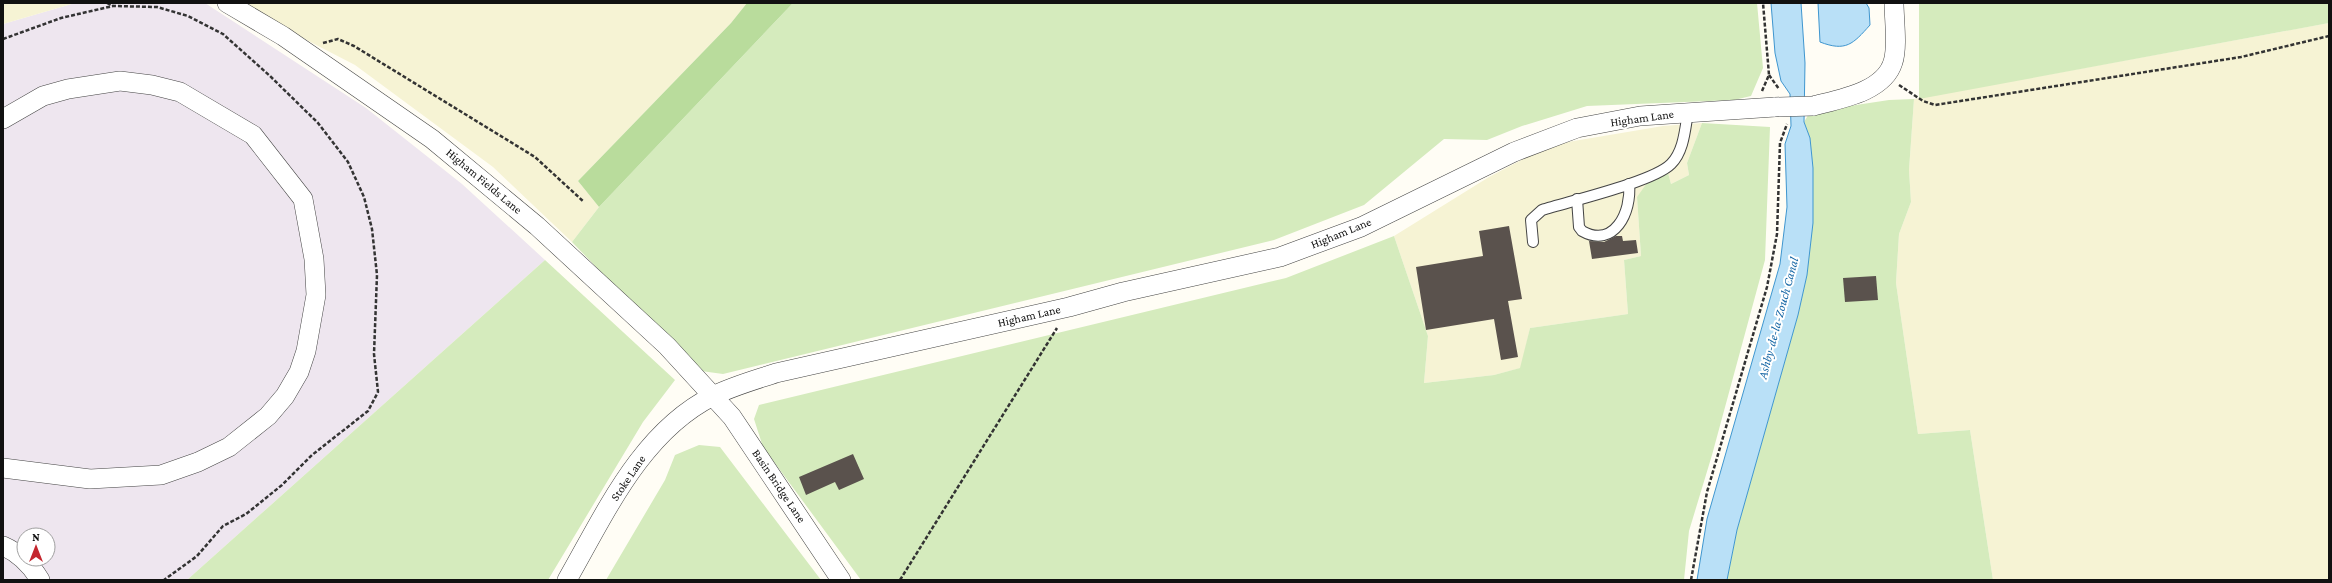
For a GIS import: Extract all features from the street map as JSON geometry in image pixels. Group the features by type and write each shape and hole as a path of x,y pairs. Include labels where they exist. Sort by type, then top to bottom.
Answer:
{"street":[{"name":"Higham Fields Lane","path":"226,3 311,55 432,139 538,226 561,247 667,346 713,396"},
{"name":"Higham Lane","path":"713,396 776,373 1069,307 1123,292 1280,257 1361,227 1514,152 1576,128 1640,116 1781,105 1813,106 1846,98 1865,90 1885,77 1894,61 1894,3"},
{"path":"3,119 43,96 68,88 120,81 152,85 180,92 253,135 303,199 314,259 316,295 306,351 299,372 285,396 268,416 229,447 198,462 154,476 90,479 3,468"},
{"name":"Stoke Lane","path":"567,580 619,490 647,450 671,424 713,396"},
{"name":"Basin Bridge Lane","path":"713,396 732,417 842,580"},
{"path":"3,546 23,559 34,570 40,580"}],"lane":[{"path":"1533,242 1530,226 1535,214 1542,210 1629,184 1658,173 1671,164 1679,153 1683,141 1688,112"},
{"path":"1577,199 1579,227 1582,231 1594,236 1601,235 1617,227 1625,216 1630,203 1629,184"}],"path":[{"path":"107,3 113,6"},
{"path":"1691,580 1707,492 1767,287 1777,234 1780,143 1787,125 1769,75 1763,3"},
{"path":"3,39 61,18 113,6 157,7 188,16 223,34 270,76 318,123 348,162 364,197 372,229 378,275 374,354 378,392 368,411 246,514 223,526 197,556 164,580"},
{"path":"1885,77 1923,101 1935,105 2242,57 2329,36"},
{"path":"311,55 325,42 338,39 354,46 535,157 584,202"},
{"path":"900,580 1069,307"}],"shaded area":[{"path":"3,3 75,3 3,24"},
{"path":"75,3 205,3 366,108 462,184 545,260 187,580 3,580 3,24"},
{"path":"246,3 747,3 731,23 578,181 599,207 572,242 493,167 355,65 293,33"},
{"path":"2329,23 2329,580 1993,580 1970,430 1918,434 1896,283 1899,234 1911,202 1909,170 1914,99"},
{"path":"1702,123 1687,163 1689,175 1671,184 1668,174 1637,197 1641,256 1624,260 1628,314 1530,328 1521,368 1494,375 1424,383 1428,336 1394,236 1489,177 1550,145 1663,126"}],"green space":[{"path":"747,3 793,3 599,207 578,181 731,23"},
{"path":"793,3 1757,3 1763,68 1751,96 1734,100 1587,106 1522,126 1487,140 1444,139 1364,205 1274,240 723,374 701,371 680,354 572,242 599,207"},
{"path":"1919,3 2329,3 2329,23 1919,99"},
{"path":"1914,99 1909,170 1911,202 1899,234 1896,283 1918,434 1970,430 1993,580 1727,580 1737,530 1798,315 1807,275 1813,168 1810,138 1804,122 1810,112 1889,100"},
{"path":"1702,123 1770,127 1765,260 1712,455 1689,531 1684,580 861,580 763,447 754,419 759,405 1286,278 1394,236 1428,336 1424,383 1494,375 1520,368 1530,328 1628,314 1624,260 1641,256 1637,197 1647,183 1668,173 1671,184 1689,175 1687,163"},
{"path":"545,260 675,380 643,422 548,580 187,580"},
{"path":"699,445 720,447 821,580 606,580 665,480 675,455"}],"water":[{"name":"Ashby-de-la-Zouch Canal","path":"1771,3 1801,3 1805,63 1804,122 1810,138 1813,168 1813,223 1807,275 1798,315 1737,530 1727,580 1697,580 1707,519 1780,264 1787,207 1785,144 1791,126 1790,94 1781,81 1775,53"},
{"path":"1818,3 1866,3 1869,8 1870,25 1854,41 1843,46 1829,45 1820,42"}],"building":[{"path":"1509,226 1522,299 1508,301 1518,357 1501,360 1494,319 1426,330 1416,267 1483,256 1479,231"},
{"path":"1616,236 1622,236 1623,241 1636,240 1638,253 1592,259 1589,241 1604,242"},
{"path":"1876,276 1878,300 1845,302 1843,278"},
{"path":"853,454 864,479 839,490 835,482 806,495 799,477"}]}
